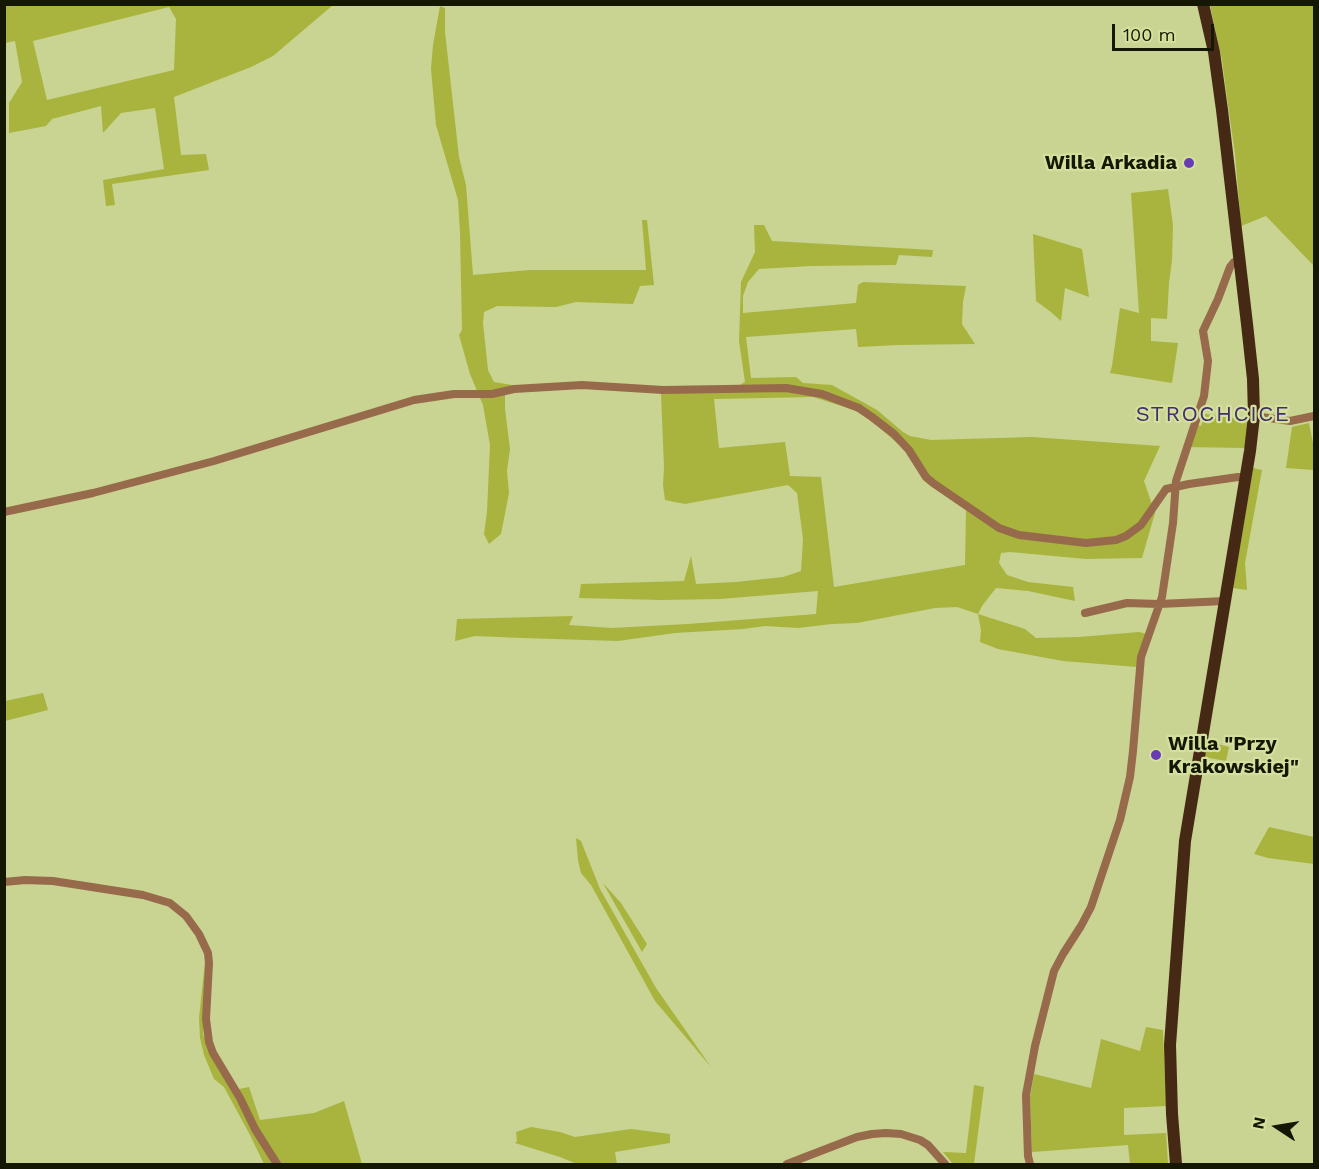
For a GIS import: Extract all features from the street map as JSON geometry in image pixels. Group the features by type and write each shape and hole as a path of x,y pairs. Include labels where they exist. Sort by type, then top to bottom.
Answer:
{"main road":[{"path":"1176,1164 1170,1046 1183,863 1188,819 1246,478 1254,416 1253,379 1240,260 1214,52 1203,4"}],"street":[{"path":"1030,1164 1026,1095 1035,1046 1054,972 1091,907 1120,820 1130,777 1141,657 1162,597 1173,523 1176,481 1205,390 1208,361 1203,336 1204,328 1230,267 1234,262 1240,260"},
{"path":"4,512 93,493 214,462 414,400 454,394 492,394 514,388 582,385 663,390 786,388 822,394 859,408 872,417 894,434 909,450 926,477 933,483 999,528 1019,536 1086,543 1116,540 1137,529 1145,521 1164,491 1176,486 1238,477 1246,478"},
{"path":"1254,416 1290,420 1314,416"},
{"path":"1085,613 1127,603 1225,601"},
{"path":"4,882 53,881 143,895 170,903 186,916 199,934 208,953 206,1019 213,1053 277,1164"},
{"path":"787,1164 857,1137 886,1133 901,1134 920,1140 928,1145 945,1164"}],"green space":[{"path":"5,4 333,5 273,56 174,97 181,155 206,154 209,170 112,184 115,205 106,206 103,180 164,169 155,108 121,113 103,133 101,106 52,119 46,126 9,133 9,103 22,82 15,41 5,43","holes":["169,7 176,19 174,70 47,100 33,41"]},
{"path":"1210,5 1314,5 1314,266 1266,216 1241,226 1235,154 1222,60"},
{"path":"440,6 445,8 445,32 459,157 466,185 473,275 530,270 646,270 642,220 647,220 654,285 640,286 633,304 576,302 556,307 497,306 484,312 488,370 494,382 512,385 505,395 510,449 507,471 509,493 501,534 489,544 484,534 490,445 483,405 470,374 459,335 462,330 458,200 436,125 431,69"},
{"path":"1168,189 1173,225 1167,319 1151,318 1151,341 1178,343 1172,383 1110,373 1120,308 1139,313 1131,193"},
{"path":"754,225 764,225 772,241 933,250 932,257 899,255 896,265 759,269 748,282 743,296 743,313 856,303 858,285 863,282 966,286 962,324 975,344 858,347 856,329 746,337 751,378 796,377 803,383 832,385 877,410 910,436 931,440 1032,437 1160,446 1144,481 1155,513 1142,558 1086,559 1001,553 999,563 1007,575 1028,582 1073,587 1075,601 1028,591 996,588 978,614 957,607 935,608 857,623 798,628 765,626 675,633 618,641 475,636 455,641 457,619 573,616 569,625 612,628 816,614 818,591 720,599 579,598 581,584 684,581 691,556 696,584 783,577 801,571 803,539 797,493 788,485 685,504 665,500 662,387 738,386 745,382 739,341 741,282 755,252","holes":["813,397 854,410 874,423 903,448 924,481 966,510 965,565 834,587 821,477 790,476 785,442 719,448 714,399"]},
{"path":"1033,234 1082,249 1089,297 1065,288 1061,321 1036,301"},
{"path":"1205,414 1248,420 1246,448 1185,447 1193,424 1201,426"},
{"path":"1309,423 1314,448 1314,470 1286,468 1292,427"},
{"path":"1253,468 1262,470 1245,563 1247,590 1233,588"},
{"path":"978,614 1025,629 1036,638 1139,632 1147,634 1137,667 1063,661 998,649 980,642 981,630"},
{"path":"43,693 48,710 5,721 5,701"},
{"path":"1207,741 1229,747 1226,761 1204,757"},
{"path":"1269,827 1314,837 1314,864 1254,854"},
{"path":"576,838 581,841 600,889 656,988 711,1067 655,1001 591,885 581,873"},
{"path":"603,883 621,903 647,944 642,952"},
{"path":"205,962 203,1034 211,1054 273,1164 264,1164 224,1087 214,1079 204,1055 199,1018"},
{"path":"1146,1027 1163,1030 1166,1106 1124,1108 1124,1135 1166,1133 1168,1164 1130,1164 1128,1145 1032,1152 1030,1097 1034,1074 1091,1088 1101,1039 1140,1051"},
{"path":"974,1085 984,1087 974,1164 953,1164 943,1152 966,1153"},
{"path":"249,1087 260,1120 314,1113 344,1101 362,1164 280,1164 257,1129 239,1089"},
{"path":"531,1127 575,1137 631,1129 670,1134 670,1143 615,1152 617,1164 577,1164 515,1143 517,1141 516,1132"}],"place":[{"name":"Willa Arkadia","path":"1189,163"},
{"name":"Willa \"Przy Krakowskiej\"","path":"1156,755"}],"district":[{"name":"STROCHCICE","path":"1213,415"}]}
